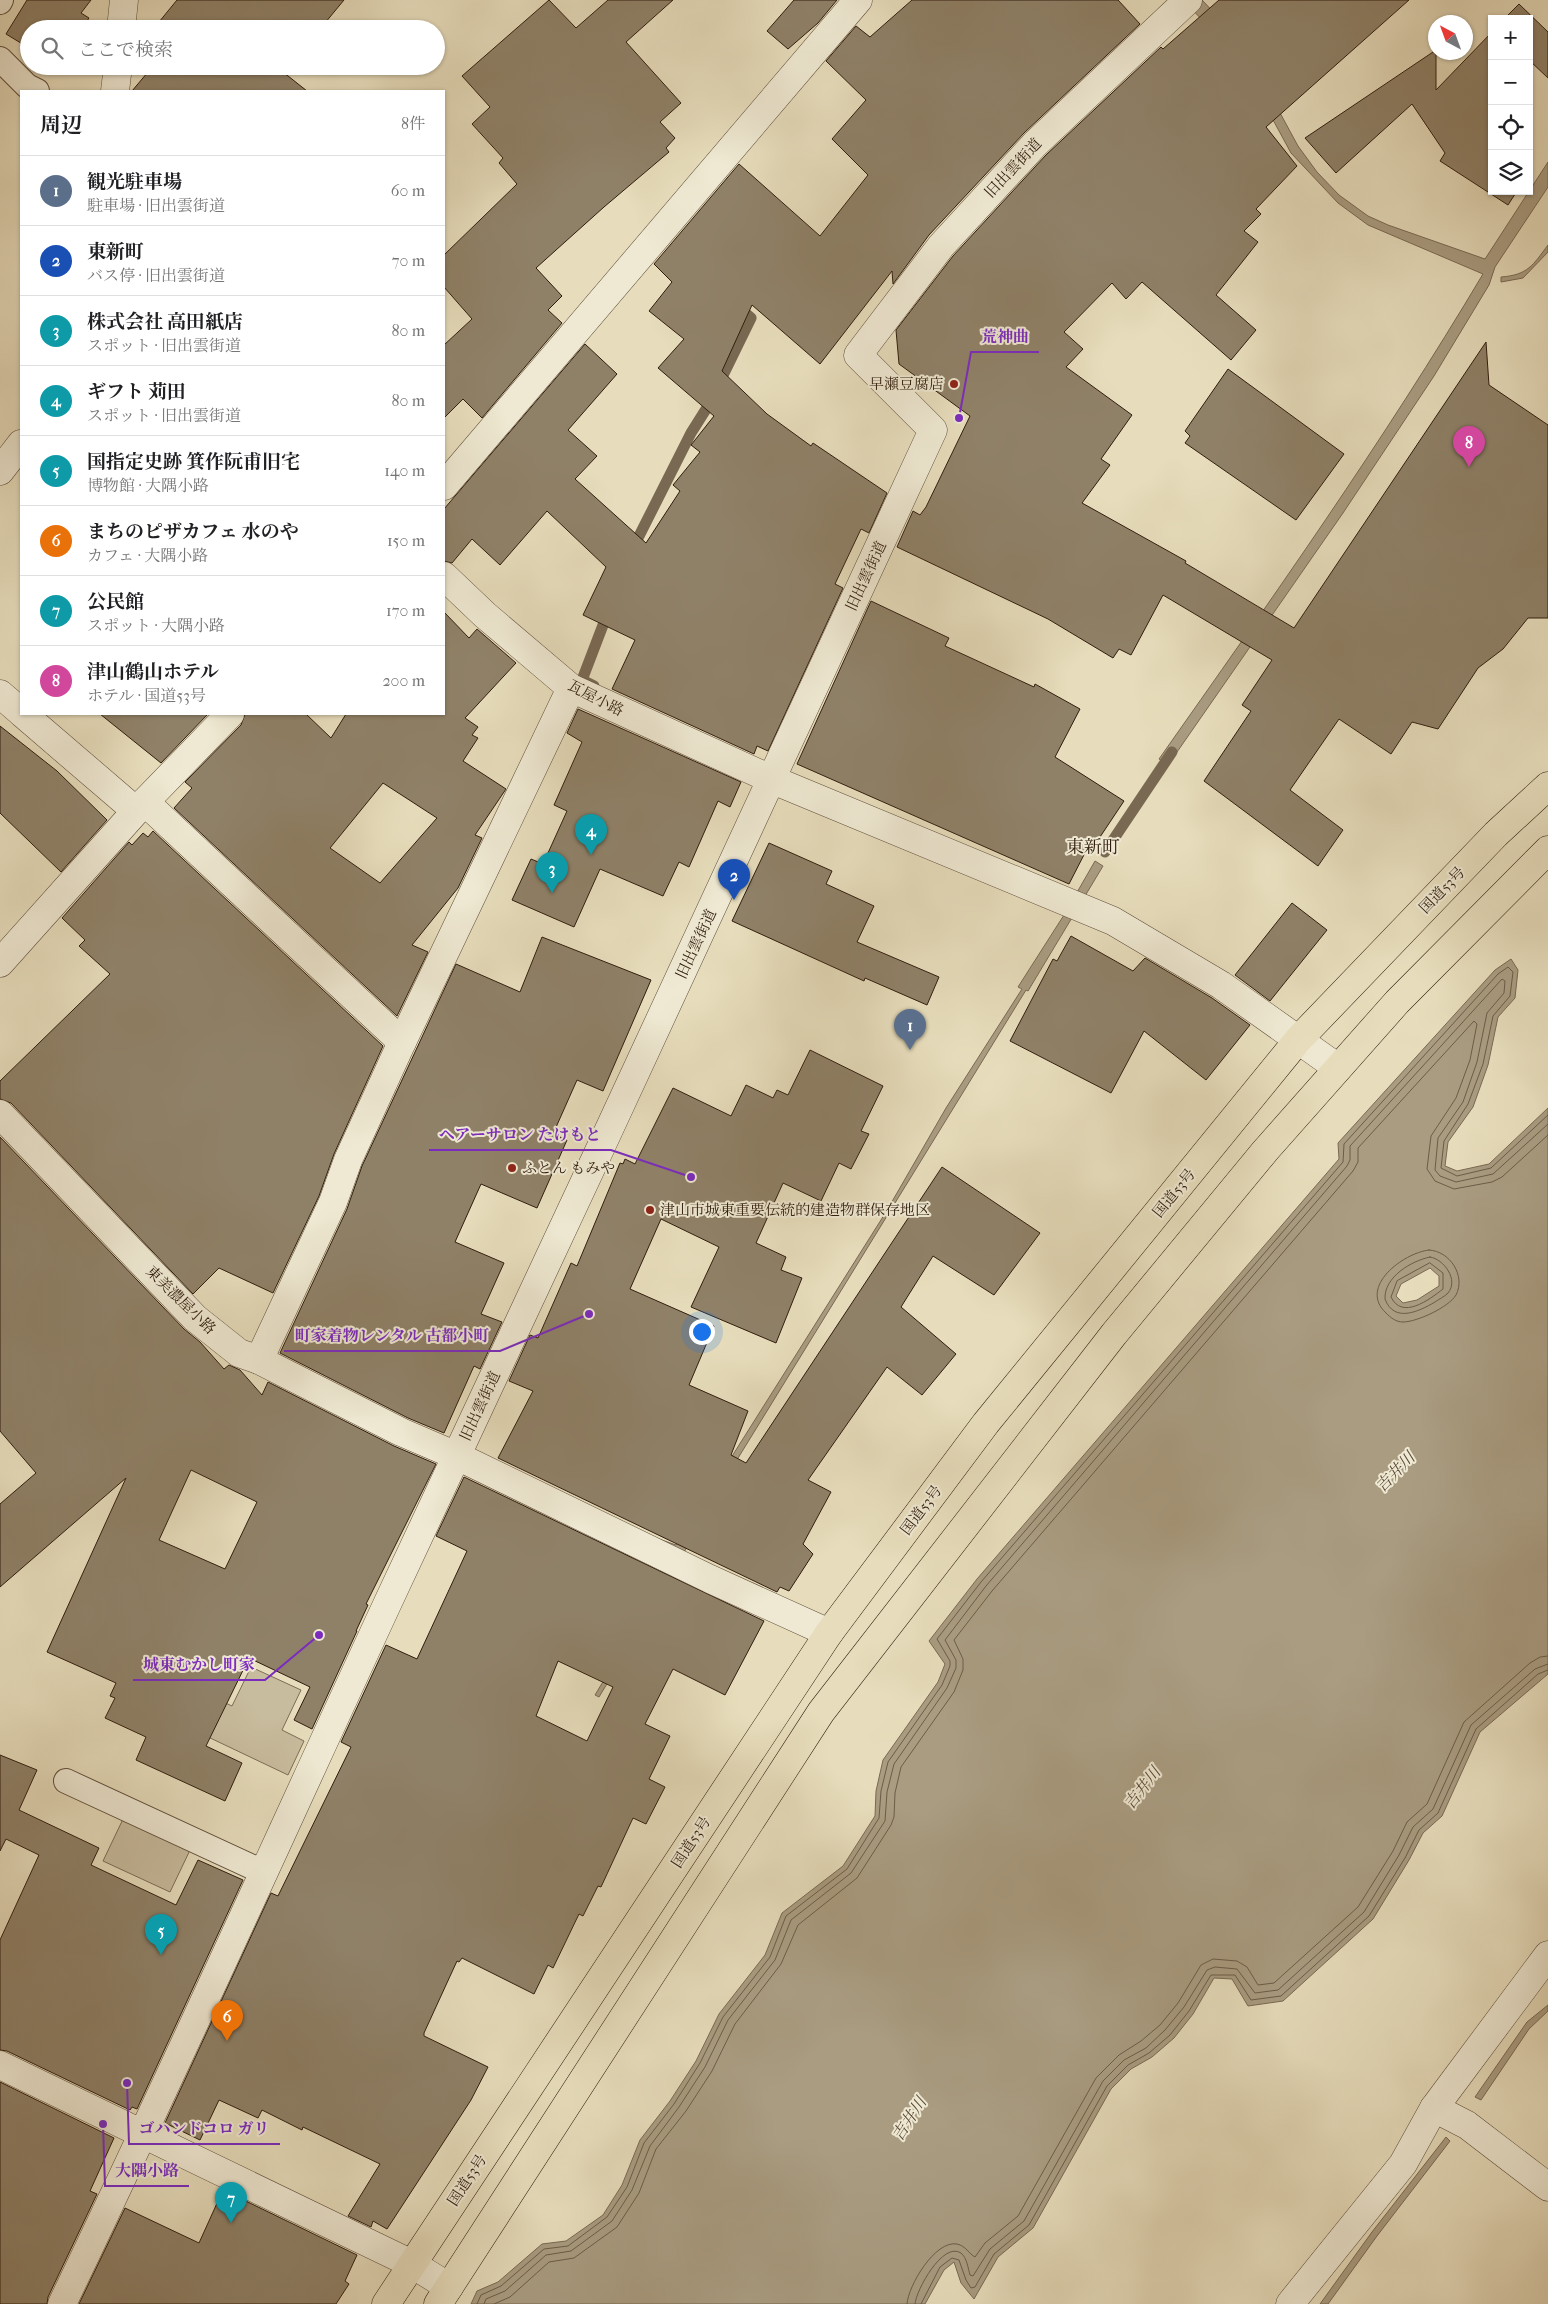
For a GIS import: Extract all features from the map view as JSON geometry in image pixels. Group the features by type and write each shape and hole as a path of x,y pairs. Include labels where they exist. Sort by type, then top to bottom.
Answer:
{"highway":[{"name":"国道53号","path":"386,2304 829,1633 986,1423 1298,1040 1496,834 1548,786"},
{"path":"443,2296 821,1712 1114,1334 1265,1151 1397,1002 1548,850"}],"street":[{"path":"122,20 124,0"},
{"path":"445,485 858,0"},
{"name":"旧出雲街道","path":"62,2304 144,2133 263,1872 773,780 933,430 858,355 941,246 1035,144 1177,4"},
{"path":"115,90 117,75"},
{"path":"0,471 20,445"},
{"name":"瓦屋小路","path":"445,577 485,615 571,688 773,780 1113,921 1221,985 1338,1068"},
{"path":"259,1360 334,1202 348,1160 402,1042 571,688"},
{"path":"0,694 20,711"},
{"path":"25,715 140,806 402,1042"},
{"path":"0,963 140,806 229,715"},
{"name":"東美濃屋小路","path":"0,1114 195,1318 240,1353 259,1360 401,1432 457,1456 673,1561 829,1633"},
{"path":"1290,2304 1402,2164 1434,2108 1548,1955"},
{"path":"0,2065 412,2264 443,2296"},
{"path":"1434,2108 1467,2125 1548,2188"}],"lane":[{"path":"0,59 27,86 35,90"},
{"path":"66,1781 263,1872"}],"shaded area":[{"path":"251,1667 301,1690 282,1730 304,1741 288,1775 164,1716 180,1682 232,1706"},
{"path":"124,1817 191,1848 170,1892 103,1861"}],"water":[{"path":"1183,0 1202,0 1241,41 1298,146 1317,172 1339,195 1368,216 1388,225 1485,259 1527,195 1533,195 1533,185 1548,162 1548,187 1495,267 1489,285 1434,376 1343,513 1168,765 1159,759 1366,459 1445,337 1483,274 1368,225 1338,203 1291,153 1247,72 1234,53"},
{"path":"1548,245 1548,252 1523,278 1501,282 1501,277 1518,274 1529,268"},
{"path":"1095,861 1103,866 1028,991 1026,990 727,1476 651,1611 599,1697 595,1695 625,1645 642,1604 663,1567 639,1532 676,1545 886,1212 946,1108 1022,989 1018,987 1064,915"},
{"name":"吉井川","path":"1511,959 1518,970 1515,998 1498,1017 1488,1065 1473,1107 1448,1142 1445,1166 1457,1171 1489,1164 1548,1108 1548,1674 1480,1732 1442,1816 1423,1833 1373,1919 1283,2001 1248,2006 1232,1979 1214,1978 1193,2014 1174,2038 1152,2057 1131,2069 1111,2089 1033,2228 998,2257 974,2299 961,2283 954,2262 944,2270 925,2304 471,2304 477,2291 498,2282 542,2244 566,2241 603,2215 622,2185 640,2140 670,2101 696,2061 719,2014 765,1955 782,1913 843,1866 875,1816 876,1791 883,1760 938,1682 945,1664 929,1641 977,1579 1339,1159 1338,1143 1495,970","holes":["1430,1268 1439,1276 1439,1286 1417,1300 1403,1303 1396,1296 1401,1284"]},
{"path":"1548,2005 1548,2011 1529,2029 1481,2100 1475,2097 1527,2022"},
{"path":"1446,2137 1450,2141 1377,2236 1328,2304 1320,2304 1372,2232"}],"building":[{"path":"27,0 91,0 81,13 89,18 88,20 20,20 20,43 6,34"},
{"path":"177,0 344,0 327,20 161,20"},
{"path":"549,0 576,28 608,0 673,0 626,42 681,103 660,122 675,138 666,148 669,152 536,268 562,296 548,310 562,323 482,418 463,399 445,417 445,344 472,319 445,288 445,254 517,184 499,163 503,158 472,124 490,107 462,76"},
{"path":"794,0 837,0 818,23 788,49 767,31"},
{"path":"912,0 1118,0 1140,24 1024,133 929,235 893,284 892,271 820,364 752,305 722,371 767,414 811,446 813,443 887,493 869,533 861,529 835,584 843,588 768,751 757,746 754,754 612,689 635,640 583,615 606,567 547,511 500,565 472,539 452,563 445,561 445,508 585,344 617,374 568,430 597,456 575,479 646,543 680,491 673,485 700,452 691,445 714,416 658,368 684,339 649,311 672,282 654,264 739,164 820,236 868,175 832,139 866,100 826,61 856,26 870,37"},
{"path":"1219,0 1409,0 1266,127 1297,166 1256,209 1261,214 1244,231 1258,242 1216,295 1256,330 1231,360 1142,282 1126,299 1112,283 1064,332 1083,349 1066,367 1132,415 1101,459 1110,465 1082,503 1186,561 1185,563 1294,628 1486,342 1489,385 1548,425 1548,618 1528,618 1503,649 1478,668 1438,729 1412,722 1391,754 1339,719 1290,790 1343,830 1318,866 1204,781 1251,711 1242,705 1272,660 1163,595 1131,655 1119,649 1113,658 1048,619 897,547 913,511 920,515 926,507 970,416 899,364 896,330 953,256 1046,155 1161,47 1163,49"},
{"path":"1519,4 1530,15 1508,15"},
{"path":"1533,18 1548,32 1548,78 1533,64"},
{"path":"1488,36 1488,192 1440,161 1445,153 1412,104 1336,173 1305,138 1428,55 1428,60 1436,60 1436,90 1465,60 1473,60 1473,52"},
{"path":"145,75 287,75 306,90 133,90"},
{"path":"1493,195 1514,195 1508,205"},
{"path":"1228,369 1344,454 1296,520 1185,443 1190,436 1185,431"},
{"path":"871,601 949,638 945,646 1034,687 1035,684 1080,709 1055,757 1124,801 1092,849 1088,847 1069,884 797,764"},
{"path":"445,613 469,638 477,629 516,663 465,718 478,727 472,735 478,738 463,761 506,789 475,835 482,838 458,888 412,945 428,952 397,1016 174,808 192,788 185,782 241,725 245,715 307,715 331,738 345,715 445,715","holes":["383,783 437,818 380,883 330,848"]},
{"path":"578,709 741,782 730,807 718,801 689,867 679,862 663,896 600,869 574,927 512,900 531,859 543,864 567,811 554,805 582,742 567,733"},
{"path":"101,715 207,715 161,763"},
{"path":"0,726 57,771 107,820 61,872 0,813"},
{"path":"153,831 383,1046 334,1154 319,1196 273,1293 219,1268 193,1294 11,1103 0,1099 0,1081 110,974 79,946 85,940 62,918 129,842 132,845 143,833 148,837"},
{"path":"769,843 832,871 826,884 874,906 857,942 939,977 927,1005 865,978 864,981 732,921"},
{"path":"1292,903 1327,930 1270,1001 1235,975"},
{"path":"1071,936 1133,971 1145,958 1212,998 1250,1025 1206,1080 1144,1031 1111,1093 1010,1041 1053,959 1057,961"},
{"path":"542,937 651,980 603,1091 577,1080 553,1134 567,1140 537,1208 481,1184 455,1242 504,1263 481,1314 502,1322 480,1369 474,1366 444,1433 408,1418 280,1353 347,1209 362,1166 456,964 520,992"},
{"path":"810,1050 883,1086 861,1131 869,1134 851,1169 839,1163 821,1201 783,1183 756,1243 786,1257 781,1270 802,1278 776,1343 691,1307 719,1247 661,1219 630,1289 714,1326 689,1385 748,1411 731,1455 746,1463 942,1167 1040,1233 994,1295 933,1256 901,1307 956,1354 922,1395 887,1367 808,1480 831,1492 803,1544 813,1554 789,1591 780,1587 777,1592 498,1458 533,1391 509,1381 530,1335 538,1338 571,1263 577,1266 620,1163 623,1164 625,1159 635,1164 673,1088 731,1116 746,1085 773,1098 777,1090 788,1095"},
{"path":"0,1137 224,1369 229,1365 240,1370 262,1395 268,1382 394,1446 436,1464 366,1604 368,1605 357,1631 312,1729 294,1720 310,1687 249,1658 206,1746 242,1763 225,1801 136,1760 146,1737 105,1718 115,1698 110,1696 116,1683 47,1652 126,1478 0,1587 0,1504 36,1473 0,1431","holes":["191,1470 257,1502 225,1569 159,1540"]},
{"path":"464,1477 764,1621 725,1695 673,1669 645,1724 670,1736 649,1779 665,1787 646,1824 633,1818 601,1887 598,1886 583,1916 579,1914 553,1968 548,1965 534,1994 462,1958 459,1962 457,1961 424,2036 488,2067 471,2100 387,2229 373,2221 371,2227 348,2216 380,2164 303,2127 302,2130 262,2110 258,2118 219,2100 200,2140 165,2123 271,1893 278,1896 351,1747 341,1742 386,1645 417,1659 467,1551 436,1536","holes":["558,1661 613,1687 587,1741 536,1716"]},
{"path":"0,1755 37,1770 19,1810 99,1848 91,1865 176,1905 198,1860 243,1880 137,2109 132,2107 130,2110 7,2051 0,2050 0,1940 39,1855 6,1839 0,1851"},
{"path":"0,2082 114,2138 90,2191 97,2194 48,2297 47,2304 0,2304"},
{"path":"223,2190 357,2255 345,2281 349,2284 336,2304 79,2304 125,2208 199,2243"}],"waterway":[{"path":"632,550 691,433 708,406 751,318 736,305"},
{"path":"594,686 582,680 608,612"},
{"path":"1105,852 1172,752"}],"place":[{"name":"早瀬豆腐店","path":"954,384"},
{"name":"荒神曲","path":"959,418"},
{"name":"津山鶴山ホテル","path":"1469,467"},
{"name":"ギフト 苅田","path":"591,855"},
{"name":"株式会社 高田紙店","path":"552,893"},
{"name":"東新町","path":"734,900"},
{"name":"観光駐車場","path":"910,1050"},
{"name":"ふとん もみや","path":"512,1168"},
{"name":"ヘアーサロン たけもと","path":"691,1177"},
{"name":"津山市城東重要伝統的建造物群保存地区","path":"650,1210"},
{"name":"町家着物レンタル 古都小町","path":"589,1314"},
{"name":"城東むかし町家","path":"319,1635"},
{"name":"国指定史跡 箕作阮甫旧宅","path":"161,1955"},
{"name":"まちのピザカフェ 水のや","path":"227,2041"},
{"name":"ゴハンドコロ ガリ","path":"127,2083"},
{"name":"大隅小路","path":"103,2124"},
{"name":"公民館","path":"231,2223"}],"district":[{"name":"東新町","path":"1093,847"}]}
